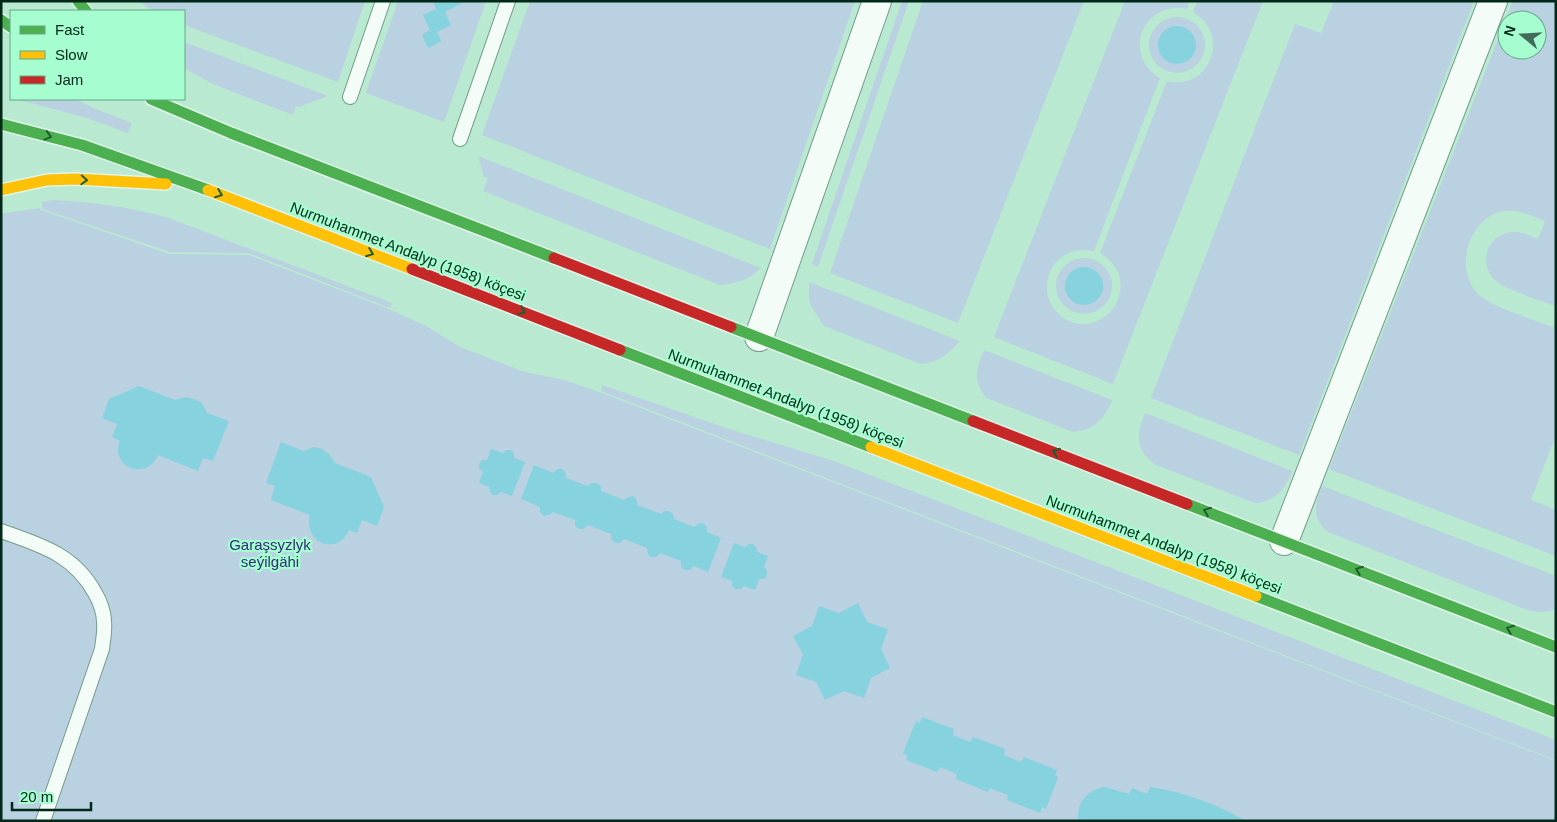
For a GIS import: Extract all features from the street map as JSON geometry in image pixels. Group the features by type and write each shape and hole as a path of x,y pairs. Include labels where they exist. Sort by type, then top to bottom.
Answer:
{"main road":[{"path":"153,100 231,133 1556,646"},
{"path":"197,106 231,133"},
{"name":"Nurmuhammet Andalyp (1958) köçesi","path":"1,124 82,145 198,186 1556,712"},
{"path":"1,190 47,180 198,186"}],"street":[{"path":"759,338 877,1"},
{"path":"1284,541 1493,1"}],"lane":[{"path":"350,96 383,1"},
{"path":"460,139 508,1"},
{"path":"1,532 56,553 76,566 89,581 99,599 104,621 102,649 43,821"}],"green space":[{"path":"138,1 365,1 338,82 185,25 185,10 152,10"},
{"path":"398,1 486,1 444,122 366,93"},
{"path":"530,1 855,1 770,249 482,135"},
{"path":"902,1 909,1 818,267 812,264"},
{"path":"923,1 1084,1 958,323 830,273"},
{"path":"1125,1 1190,1 1187,9 1172,8 1159,13 1149,21 1142,32 1140,44 1142,56 1148,68 1160,78 1094,251 1075,251 1067,254 1054,265 1047,281 1049,298 1056,312 1062,317 1078,324 1093,323 1105,317 1115,306 1120,293 1120,278 1114,265 1100,253 1167,81 1182,82 1195,78 1211,58 1213,46 1211,33 1205,22 1193,12 1197,1 1263,1 1113,384 994,337"},
{"path":"1334,1 1474,1 1299,455 1151,398 1295,24 1321,33"},
{"path":"1513,1 1556,1 1556,306 1506,287 1495,280 1487,266 1486,258 1491,244 1504,234 1516,232 1538,239 1545,221 1525,213 1504,211 1492,215 1482,223 1468,245 1467,271 1471,283 1478,294 1484,299 1556,328 1556,435 1531,500 1556,510 1556,556 1329,469 1497,42 1497,60 1547,60 1547,10 1509,10"},
{"path":"1172,17 1182,17 1197,25 1203,34 1205,45 1203,56 1197,65 1182,73 1172,73 1161,68 1154,61 1149,50 1149,40 1154,29 1161,22"},
{"path":"185,42 328,96 299,107 296,106 293,115 213,84 185,69"},
{"path":"20,100 77,100 132,123 128,133 87,118"},
{"path":"478,156 761,268 742,280 720,285 483,191 488,178 484,177"},
{"path":"54,200 111,205 166,217 392,303 390,308 249,253 170,252 42,209 42,202"},
{"name":"Garaşsyzlyk seýilgähi","path":"39,208 169,254 249,255 389,309 428,327 460,347 525,372 564,380 599,392 1556,761 1556,821 1,821 1,214"},
{"path":"1079,258 1089,258 1104,266 1110,275 1112,286 1110,297 1104,306 1089,314 1079,314 1068,309 1061,302 1056,291 1056,281 1061,270 1068,263"},
{"path":"809,282 960,341 943,357 933,362 921,364 824,326 811,306"},
{"path":"984,350 1112,400 1106,413 1098,422 1087,429 1073,432 987,398 977,381 977,369"},
{"path":"602,385 732,430 834,461 1556,740 1556,760 601,391"},
{"path":"1145,413 1292,471 1290,477 1283,489 1274,497 1255,503 1156,465 1144,454 1139,442 1140,428"},
{"path":"1322,486 1556,576 1556,609 1539,612 1522,608 1328,532 1319,521 1316,510"}],"water":[{"path":"433,1 466,1 445,12 451,25 437,32 441,41 428,48 422,35 430,30 423,15 436,9"},
{"path":"1177,26 1191,31 1196,45 1191,59 1177,64 1163,59 1158,45 1163,31"},
{"path":"1084,267 1098,272 1103,286 1098,300 1084,305 1070,300 1065,286 1070,272"},
{"path":"139,386 175,400 186,397 194,399 202,403 207,413 229,421 213,461 203,458 198,471 158,455 153,463 146,468 131,468 124,464 118,450 120,441 112,437 117,424 102,418 109,399"},
{"path":"281,442 303,451 314,447 322,449 329,454 335,463 371,477 384,507 377,526 362,520 357,533 349,530 344,538 330,545 322,543 311,533 309,525 310,515 271,500 275,486 266,483"},
{"path":"491,449 503,453 506,450 511,450 514,453 514,458 525,462 512,496 501,492 498,495 493,495 489,487 479,483 483,472 479,468 479,464 482,460 487,460"},
{"path":"534,465 553,473 557,469 562,469 566,473 566,478 588,486 592,483 597,483 601,486 601,491 624,500 633,496 637,500 637,505 661,514 664,511 669,511 673,514 674,519 694,527 703,523 707,527 707,532 721,538 708,572 694,566 690,570 685,570 681,567 681,561 660,553 656,557 651,557 648,554 647,548 624,539 620,543 615,543 612,540 611,534 588,525 584,529 579,529 575,526 575,520 553,512 544,516 540,512 540,507 521,499"},
{"path":"734,543 745,547 753,544 757,552 768,556 764,567 767,575 764,579 759,579 755,590 744,586 741,589 736,589 732,586 732,581 721,577"},
{"path":"858,603 867,622 888,629 881,649 890,668 871,678 864,698 844,691 825,700 816,682 796,675 803,654 793,636 812,626 819,606 839,613"},
{"path":"922,717 954,729 953,735 970,742 973,737 1005,749 1004,755 1021,762 1024,757 1057,770 1055,775 1058,777 1046,809 1042,807 1040,813 1007,800 1008,795 990,788 988,792 956,779 957,774 940,767 937,772 906,760 907,755 903,753 916,721 920,723"},
{"path":"1105,787 1129,794 1132,788 1147,794 1150,787 1175,792 1211,804 1246,821 1078,821 1079,808 1084,798 1093,791"}],"traffic: fast":[{"path":"78,1 85,10"},
{"path":"1,20 10,26"},
{"path":"153,100 231,133 554,258"},
{"path":"1,124 82,145 208,190"},
{"path":"731,327 973,421"},
{"path":"620,350 871,447"},
{"path":"1187,504 1556,647"},
{"path":"1256,596 1556,712"}],"traffic: slow":[{"path":"1,190 47,180 76,179 166,184"},
{"path":"208,190 412,269"},
{"path":"871,447 1256,596"}],"traffic: jam":[{"path":"554,258 731,327"},
{"path":"412,269 620,350"},
{"path":"973,421 1187,504"}]}
